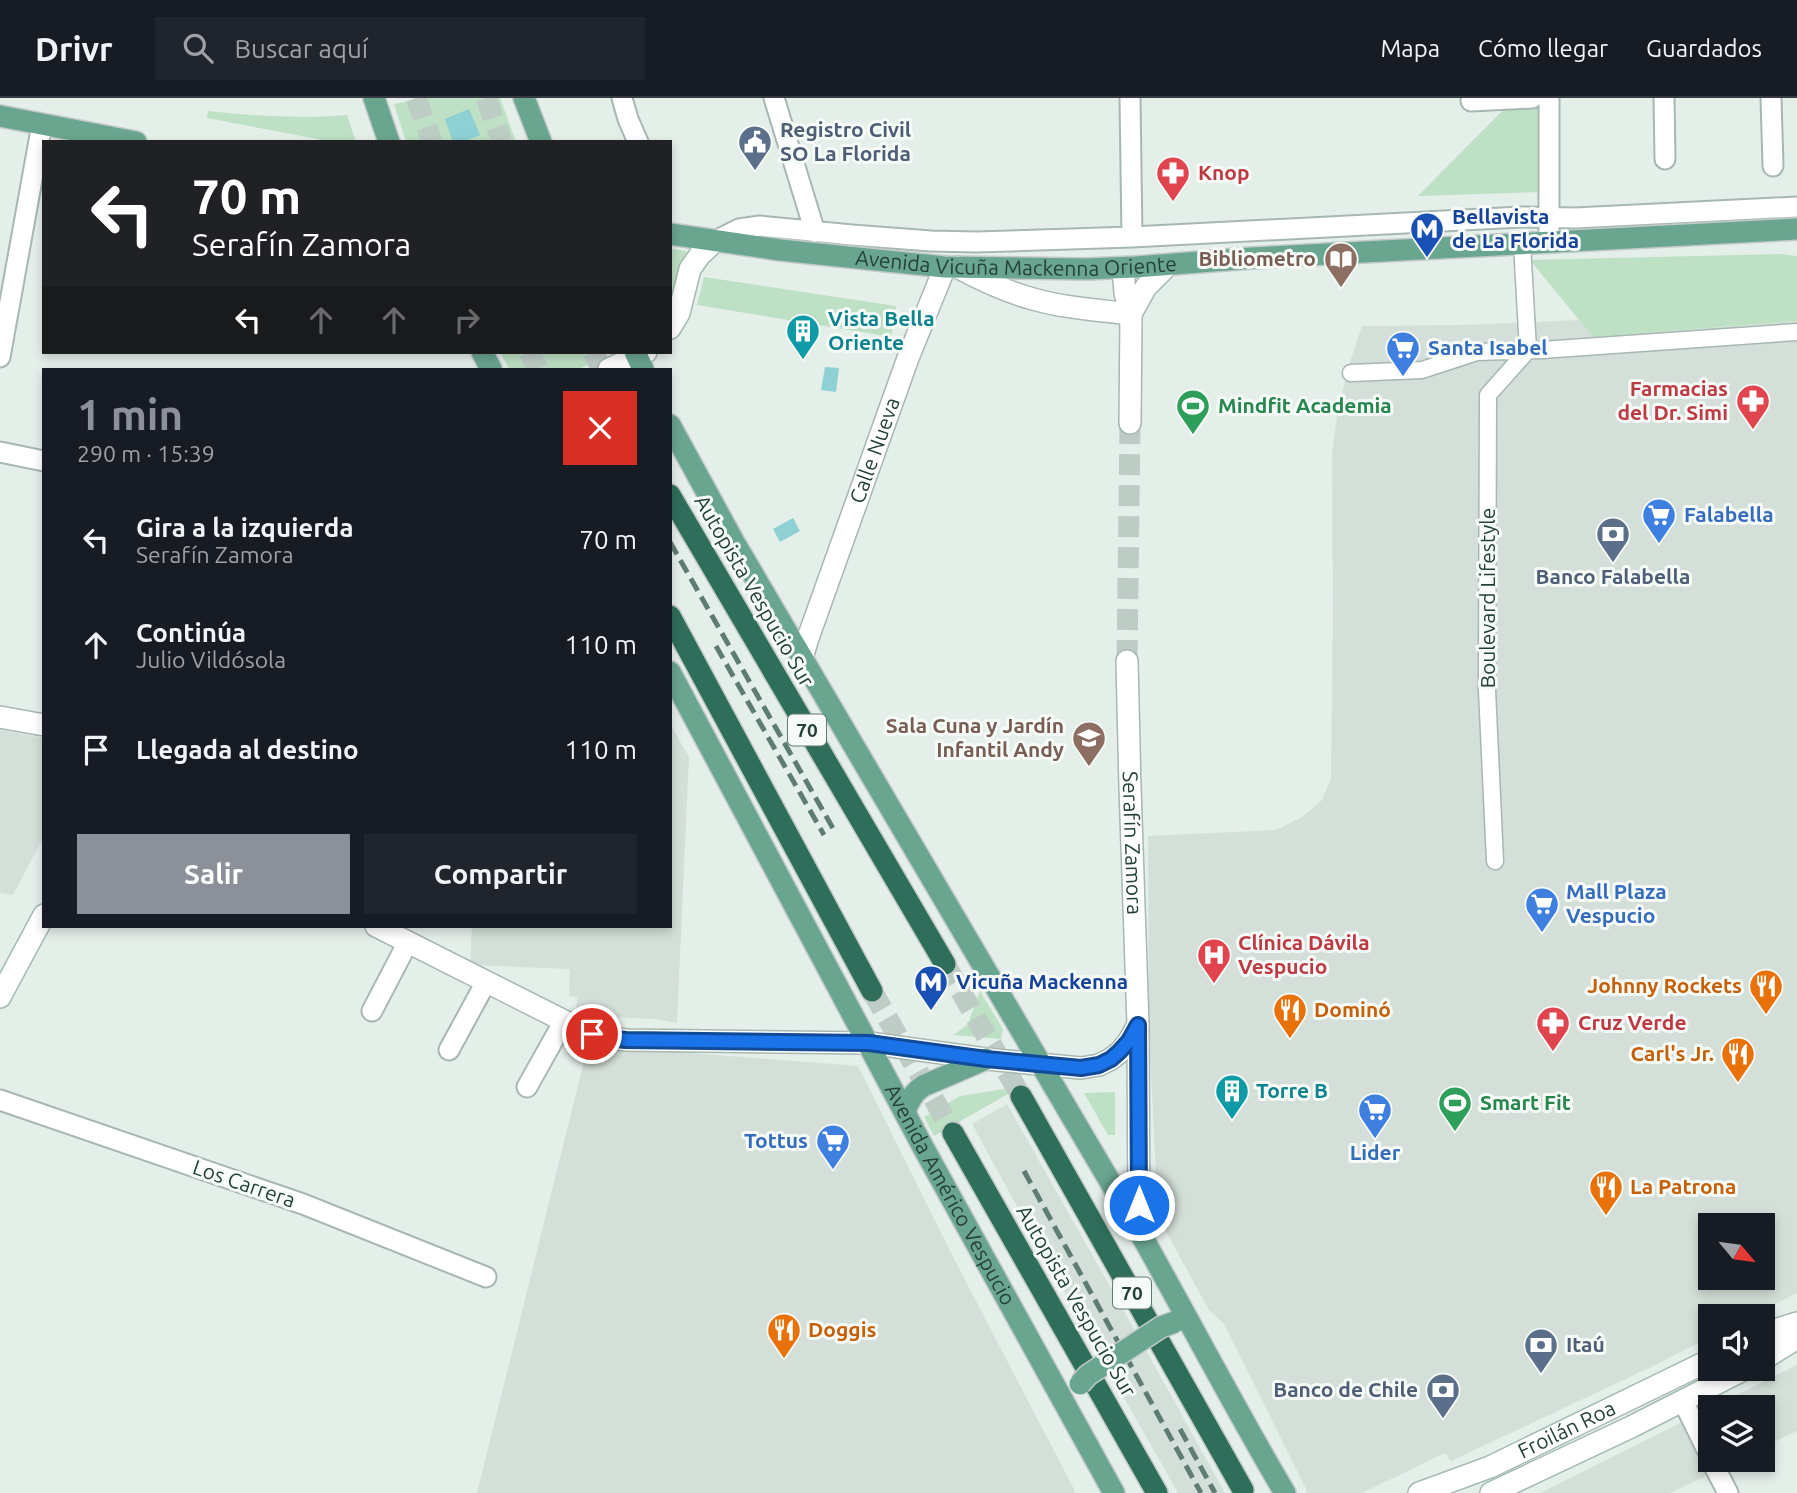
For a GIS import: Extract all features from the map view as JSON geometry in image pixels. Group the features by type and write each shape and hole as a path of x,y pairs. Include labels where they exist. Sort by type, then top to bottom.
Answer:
{"highway":[{"name":"Autopista Vespucio Sur","path":"672,498 945,964"},
{"path":"672,620 872,992"},
{"name":"70","path":"1021,1096 1243,1490"},
{"name":"Autopista Vespucio Sur","path":"953,1133 1157,1493"}],"main road":[{"path":"374,98 388,140"},
{"path":"524,98 540,140"},
{"path":"0,116 125,140"},
{"name":"Avenida Vicuña Mackenna Oriente","path":"672,230 715,241 838,257 951,267 1123,268 1252,258 1797,229"},
{"name":"Avenida Vicuña Mackenna Oriente","path":"1738,233 1797,241"},
{"path":"672,429 711,502 1139,1231 1183,1322 1285,1493"},
{"name":"Avenida Américo Vespucio","path":"672,676 905,1113 1114,1493"},
{"path":"905,1113 909,1099 923,1086 986,1059"},
{"path":"1070,1416 1074,1397 1088,1375 1161,1327 1183,1322"}],"street":[{"path":"622,98 637,140"},
{"path":"774,98 815,232"},
{"path":"1130,98 1132,237"},
{"path":"1472,101 1532,98"},
{"path":"1549,98 1550,242"},
{"path":"1664,98 1665,159"},
{"path":"1771,98 1773,166"},
{"path":"0,357 3,323 41,124"},
{"name":"Avenida Vicuña Mackenna Oriente","path":"715,241 738,229 751,226 945,242 1016,241 1513,217 1575,218 1797,208"},
{"path":"672,324 678,313 690,269 699,255 715,241"},
{"name":"Calle Nueva","path":"802,658 904,368 951,267 945,242"},
{"path":"1522,244 1528,350"},
{"path":"1131,314 1146,288 1167,265"},
{"path":"951,267 1033,299 1131,314"},
{"path":"1123,268 1125,293 1131,314 1130,422"},
{"path":"1351,373 1422,370 1477,352 1797,332"},
{"name":"Boulevard Lifestyle","path":"1496,861 1487,690 1488,395 1528,350"},
{"path":"612,368 640,357"},
{"path":"0,452 42,461"},
{"name":"Serafín Zamora","path":"1127,661 1138,1025 1139,1231"},
{"path":"0,717 42,725"},
{"path":"0,997 42,919"},
{"path":"372,1011 392,932 564,1021 607,1038 869,1043 986,1059 1081,1068 1099,1065 1111,1059 1138,1025"},
{"path":"449,1050 486,982"},
{"path":"527,1087 564,1021"},
{"name":"Los Carrera","path":"0,1100 303,1204 486,1277"},
{"path":"1775,1330 1797,1322"},
{"path":"1775,1352 1797,1338"},
{"name":"Froilán Roa","path":"1419,1493 1490,1467 1698,1366"},
{"name":"Froilán Roa","path":"1491,1493 1722,1381"},
{"path":"1683,1401 1698,1432"},
{"path":"1718,1472 1728,1493"}],"shaded area":[{"name":"Mall Plaza Vespucio","path":"1579,320 1593,337 1797,321 1797,1293 1775,1304 1698,1304 1698,1343 1649,1368 1451,1461 1445,1453 1362,1493 1308,1493 1224,1324 1209,1310 1158,1217 1149,1030 1148,836 1276,830 1302,817 1322,800 1331,778 1332,455 1337,416 1348,368 1362,326"},
{"path":"672,727 689,757 677,1023 656,1019 576,1016 577,997 569,996 570,969 470,965 472,928 672,928"},
{"path":"0,730 42,738 42,840 13,895 0,893"},
{"path":"588,1045 858,1066 951,1253 1076,1493 477,1493"},
{"path":"1007,1104 1225,1493 1178,1493 1054,1274 972,1124"},
{"path":"1797,1365 1797,1431 1775,1442 1775,1395 1737,1395 1765,1381 1775,1381 1775,1376"},
{"path":"1698,1414 1698,1472 1714,1472 1670,1493 1540,1493"}],"green space":[{"path":"425,98 500,98 515,140 405,140 394,104"},
{"path":"1543,108 1543,192 1418,196 1504,109"},
{"path":"208,111 312,117 347,115 355,140 322,140 207,118"},
{"path":"672,248 689,252 672,307"},
{"path":"1781,254 1797,256 1797,321 1593,337 1530,260"},
{"path":"704,277 896,306 891,337 697,305"},
{"path":"501,354 601,354 594,362 580,368 508,368"},
{"path":"980,991 1003,1029 1001,1039 954,1035 968,1024"},
{"path":"1004,1089 1008,1094 934,1136 924,1117 960,1096"},
{"path":"1115,1092 1115,1135 1108,1135 1084,1093"}],"water":[{"path":"469,109 480,135 468,140 452,140 445,119"},
{"path":"825,367 839,368 836,392 821,390"},
{"path":"793,518 800,531 780,542 773,529"}],"tunnel":[{"path":"416,98 431,140"},
{"path":"486,98 501,140"},
{"path":"530,354 537,368"},
{"path":"594,354 601,368"},
{"path":"1127,661 1130,423"},
{"path":"945,964 1021,1096"},
{"path":"872,991 953,1133"}],"railway":[{"path":"672,546 834,830"},
{"path":"716,646 824,835"},
{"path":"1024,1171 1201,1493"},
{"path":"1180,1429 1215,1493"}],"place":[{"name":"Registro Civil SO La Florida","path":"755,172"},
{"name":"Knop","path":"1173,203"},
{"name":"Bellavista de La Florida","path":"1427,259"},
{"name":"Bibliometro","path":"1341,289"},
{"name":"Vista Bella Oriente","path":"803,361"},
{"name":"Santa Isabel","path":"1403,378"},
{"name":"Farmacias del Dr. Simi","path":"1753,431"},
{"name":"Mindfit Academia","path":"1193,436"},
{"name":"Falabella","path":"1659,545"},
{"name":"Banco Falabella","path":"1613,564"},
{"name":"Sala Cuna y Jardín Infantil Andy","path":"1089,768"},
{"name":"Mall Plaza Vespucio","path":"1542,934"},
{"name":"Clínica Dávila Vespucio","path":"1214,985"},
{"name":"Vicuña Mackenna","path":"931,1012"},
{"name":"Johnny Rockets","path":"1766,1016"},
{"name":"Dominó","path":"1290,1040"},
{"name":"Cruz Verde","path":"1553,1053"},
{"name":"Carl's Jr.","path":"1738,1084"},
{"name":"Torre B","path":"1232,1121"},
{"name":"Smart Fit","path":"1455,1133"},
{"name":"Lider","path":"1375,1140"},
{"name":"Tottus","path":"833,1171"},
{"name":"La Patrona","path":"1606,1217"},
{"name":"Doggis","path":"784,1360"},
{"name":"Itaú","path":"1541,1375"},
{"name":"Banco de Chile","path":"1443,1420"}],"route":[{"path":"592,1034 626,1040 869,1043 986,1059 1081,1068 1099,1065 1111,1059 1129,1041 1138,1025 1139,1205"}]}
